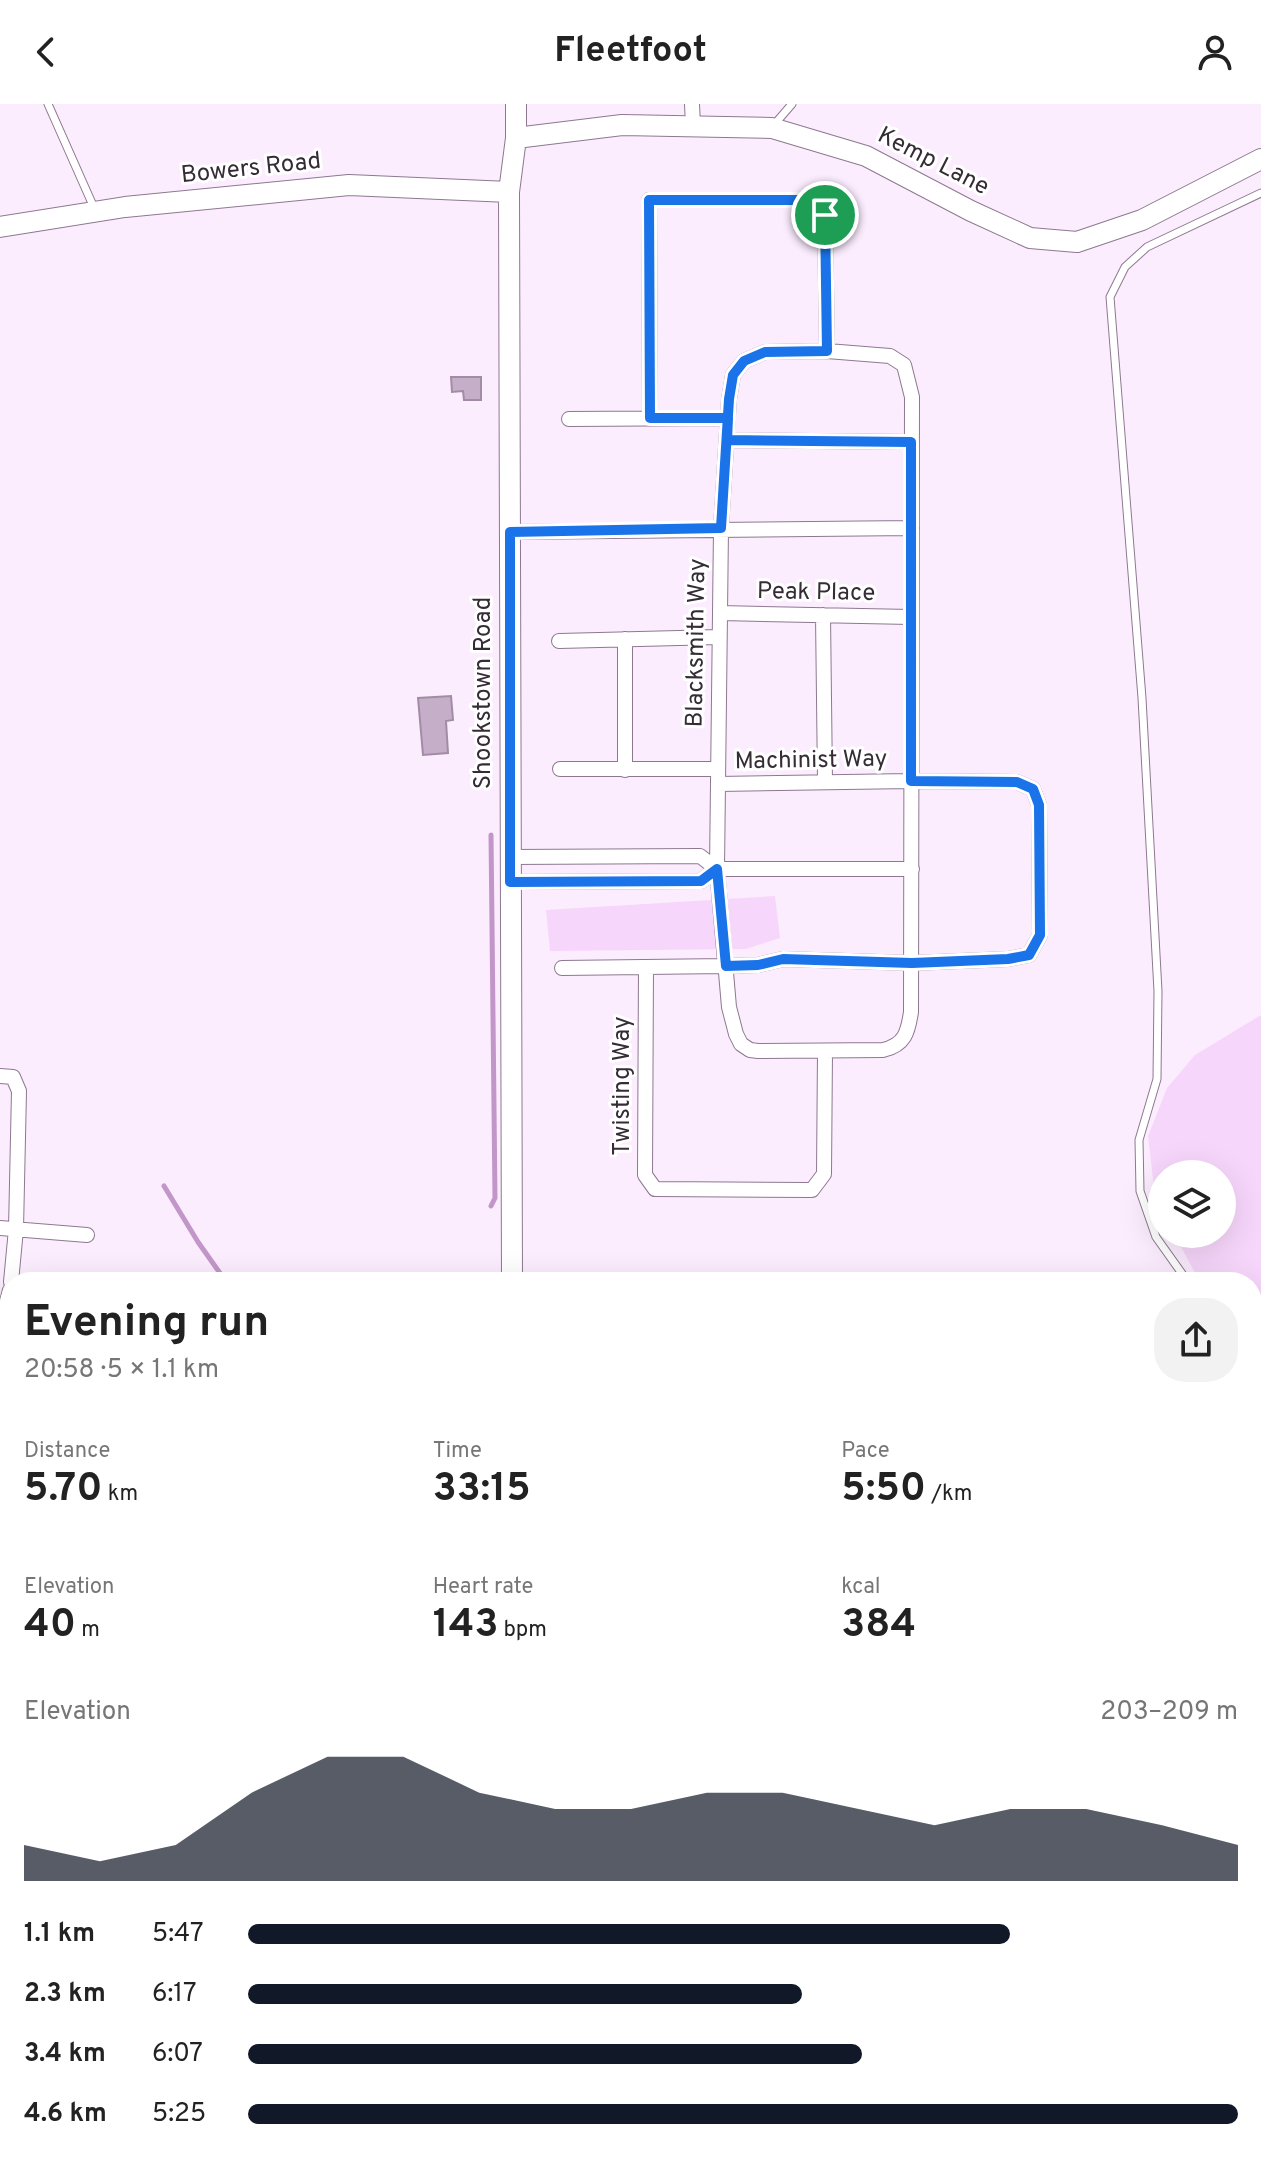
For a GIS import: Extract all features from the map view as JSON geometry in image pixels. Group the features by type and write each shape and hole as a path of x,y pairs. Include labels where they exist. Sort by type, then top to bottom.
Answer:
{"street":[{"name":"Shookstown Road","path":"512,1272 509,192 516,138 516,104"},
{"name":"Kemp Lane","path":"516,138 692,114 772,128 866,156 1030,238 1077,242 1142,220 1261,159"},
{"name":"Bowers Road","path":"0,227 96,212 349,185 509,192"},
{"path":"650,418 649,200 807,200 825,215 827,351"},
{"name":"Blacksmith Way","path":"827,351 890,356 904,365 912,397 912,963 911,1012 904,1040 895,1047 883,1050 758,1051 741,1044 736,1034 729,1007 717,869 721,528 728,418 733,375 744,361 765,352 827,351"},
{"path":"569,419 728,418"},
{"path":"727,440 911,442"},
{"path":"510,532 912,528"},
{"name":"Peak Place","path":"720,613 911,617"},
{"path":"823,615 825,782"},
{"path":"559,641 719,637"},
{"path":"625,639 625,770"},
{"name":"Machinist Way","path":"560,769 825,782 1017,782 1033,789 1039,805 1040,935 1029,955 1008,959 912,963 783,959 758,965 562,968"},
{"path":"510,857 700,856 717,869"},
{"path":"510,882 701,881 717,869 912,869"},
{"name":"Twisting Way","path":"646,967 645,1175 655,1189 812,1190 824,1174 825,1051"},
{"path":"0,1076 13,1077 19,1091 12,1272"},
{"path":"0,1228 87,1235"}],"lane":[{"path":"48,104 96,212"},
{"path":"772,128 792,104"},
{"path":"1181,1272 1156,1237 1140,1191 1139,1140 1157,1079 1158,991 1142,698 1110,297 1125,267 1147,247 1261,193"}],"shaded area":[{"path":"775,896 780,938 746,949 550,951 546,910"},
{"path":"1261,1015 1261,1272 1195,1272 1182,1248 1236,1248 1236,1160 1151,1160 1148,1136 1167,1088 1195,1055"}],"building":[{"path":"451,377 481,377 481,400 464,400 463,391 452,392"},
{"path":"451,696 453,720 446,721 448,753 423,755 418,698"}],"waterway":[{"path":"491,835 495,1198 491,1206"},
{"path":"164,1186 219,1272"}],"route":[{"path":"825,215 807,200 649,200 650,418 728,418 727,440 911,442 911,781 1017,782 1033,789 1039,805 1040,935 1029,955 1008,959 912,963 783,959 758,965 726,966 717,869 701,881 510,882 510,532 721,528 728,418 729,399 733,375 744,361 765,352 827,351 825,215"}]}
